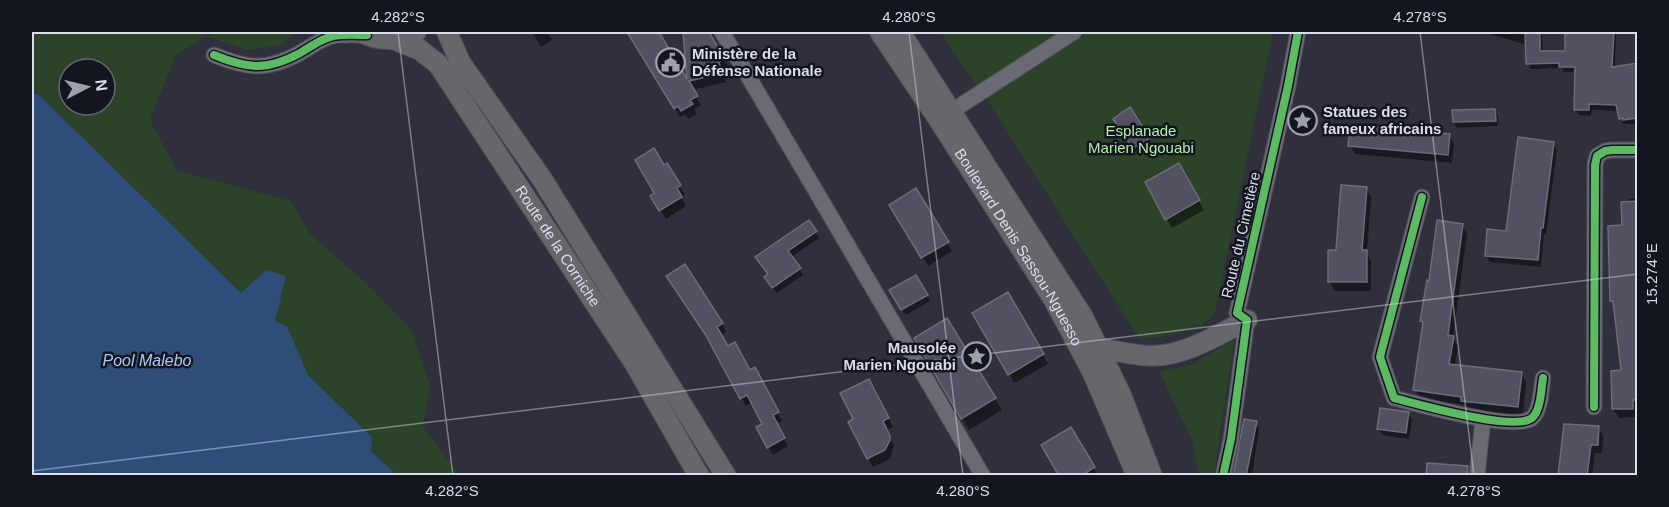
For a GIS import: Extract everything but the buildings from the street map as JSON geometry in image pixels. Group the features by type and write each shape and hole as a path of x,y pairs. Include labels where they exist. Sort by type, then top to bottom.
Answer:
{"main road":[{"path":"364,33 393,39 416,32"},
{"name":"Route de la Corniche","path":"447,32 460,62 542,179 726,476"},
{"name":"Boulevard Denis Sassou-Nguesso","path":"880,32 1054,300 1092,371 1137,476"},
{"name":"Boulevard Denis Sassou-Nguesso","path":"900,32 1078,308 1100,348 1121,395 1152,476"},
{"name":"Route de la Corniche","path":"393,39 420,50 438,64 635,364 699,476"},
{"path":"1100,348 1137,355 1168,355 1206,342 1247,320"}],"street":[{"path":"723,32 983,476"},
{"path":"952,111 1074,32"},
{"name":"Route du Cimetière","path":"1223,476 1231,439 1247,320 1237,313 1298,32"},
{"path":"214,55 235,64 254,67 270,66 301,52 316,37 364,33"},
{"path":"1594,407 1595,165 1597,156 1605,151 1638,150"},
{"path":"1422,197 1380,357 1394,398 1483,419 1510,423 1527,421 1538,409 1543,378"},
{"path":"1477,476 1483,419"}],"green space":[{"path":"36,32 299,32 278,46 247,50 206,36 175,56 150,120 177,171 291,201 310,234 369,286 411,330 430,386 423,427 459,475 397,475 371,451 372,437 308,375 287,326 275,321 266,271 241,293 61,117 117,117 117,57 57,57 57,113 38,94 32,93 32,38"},
{"name":"Esplanade Marien Ngouabi","path":"940,32 1273,32 1215,312 1201,327 1159,337 1139,338 991,106"},
{"path":"1234,340 1214,475 1199,475 1192,440 1159,371 1191,365"}],"water":[{"name":"Pool Malebo","path":"32,93 38,94 57,113 57,117 61,117 241,293 266,270 286,276 275,321 287,326 308,375 372,437 371,451 397,475 32,475"}],"cycle path":[{"path":"1223,476 1231,439 1247,320 1237,313 1298,32"},
{"path":"214,55 247,65 267,65 288,59 328,37 367,35"},
{"path":"1594,407 1595,165 1597,156 1605,151 1638,150"},
{"path":"1422,197 1380,357 1394,398 1465,416 1506,422 1522,421 1532,418 1537,410 1543,378"}],"place":[{"name":"Ministère de la Défense Nationale","path":"671,63"},
{"name":"Statues des fameux africains","path":"1302,121"},
{"name":"Mausolée Marien Ngouabi","path":"977,357"}]}
